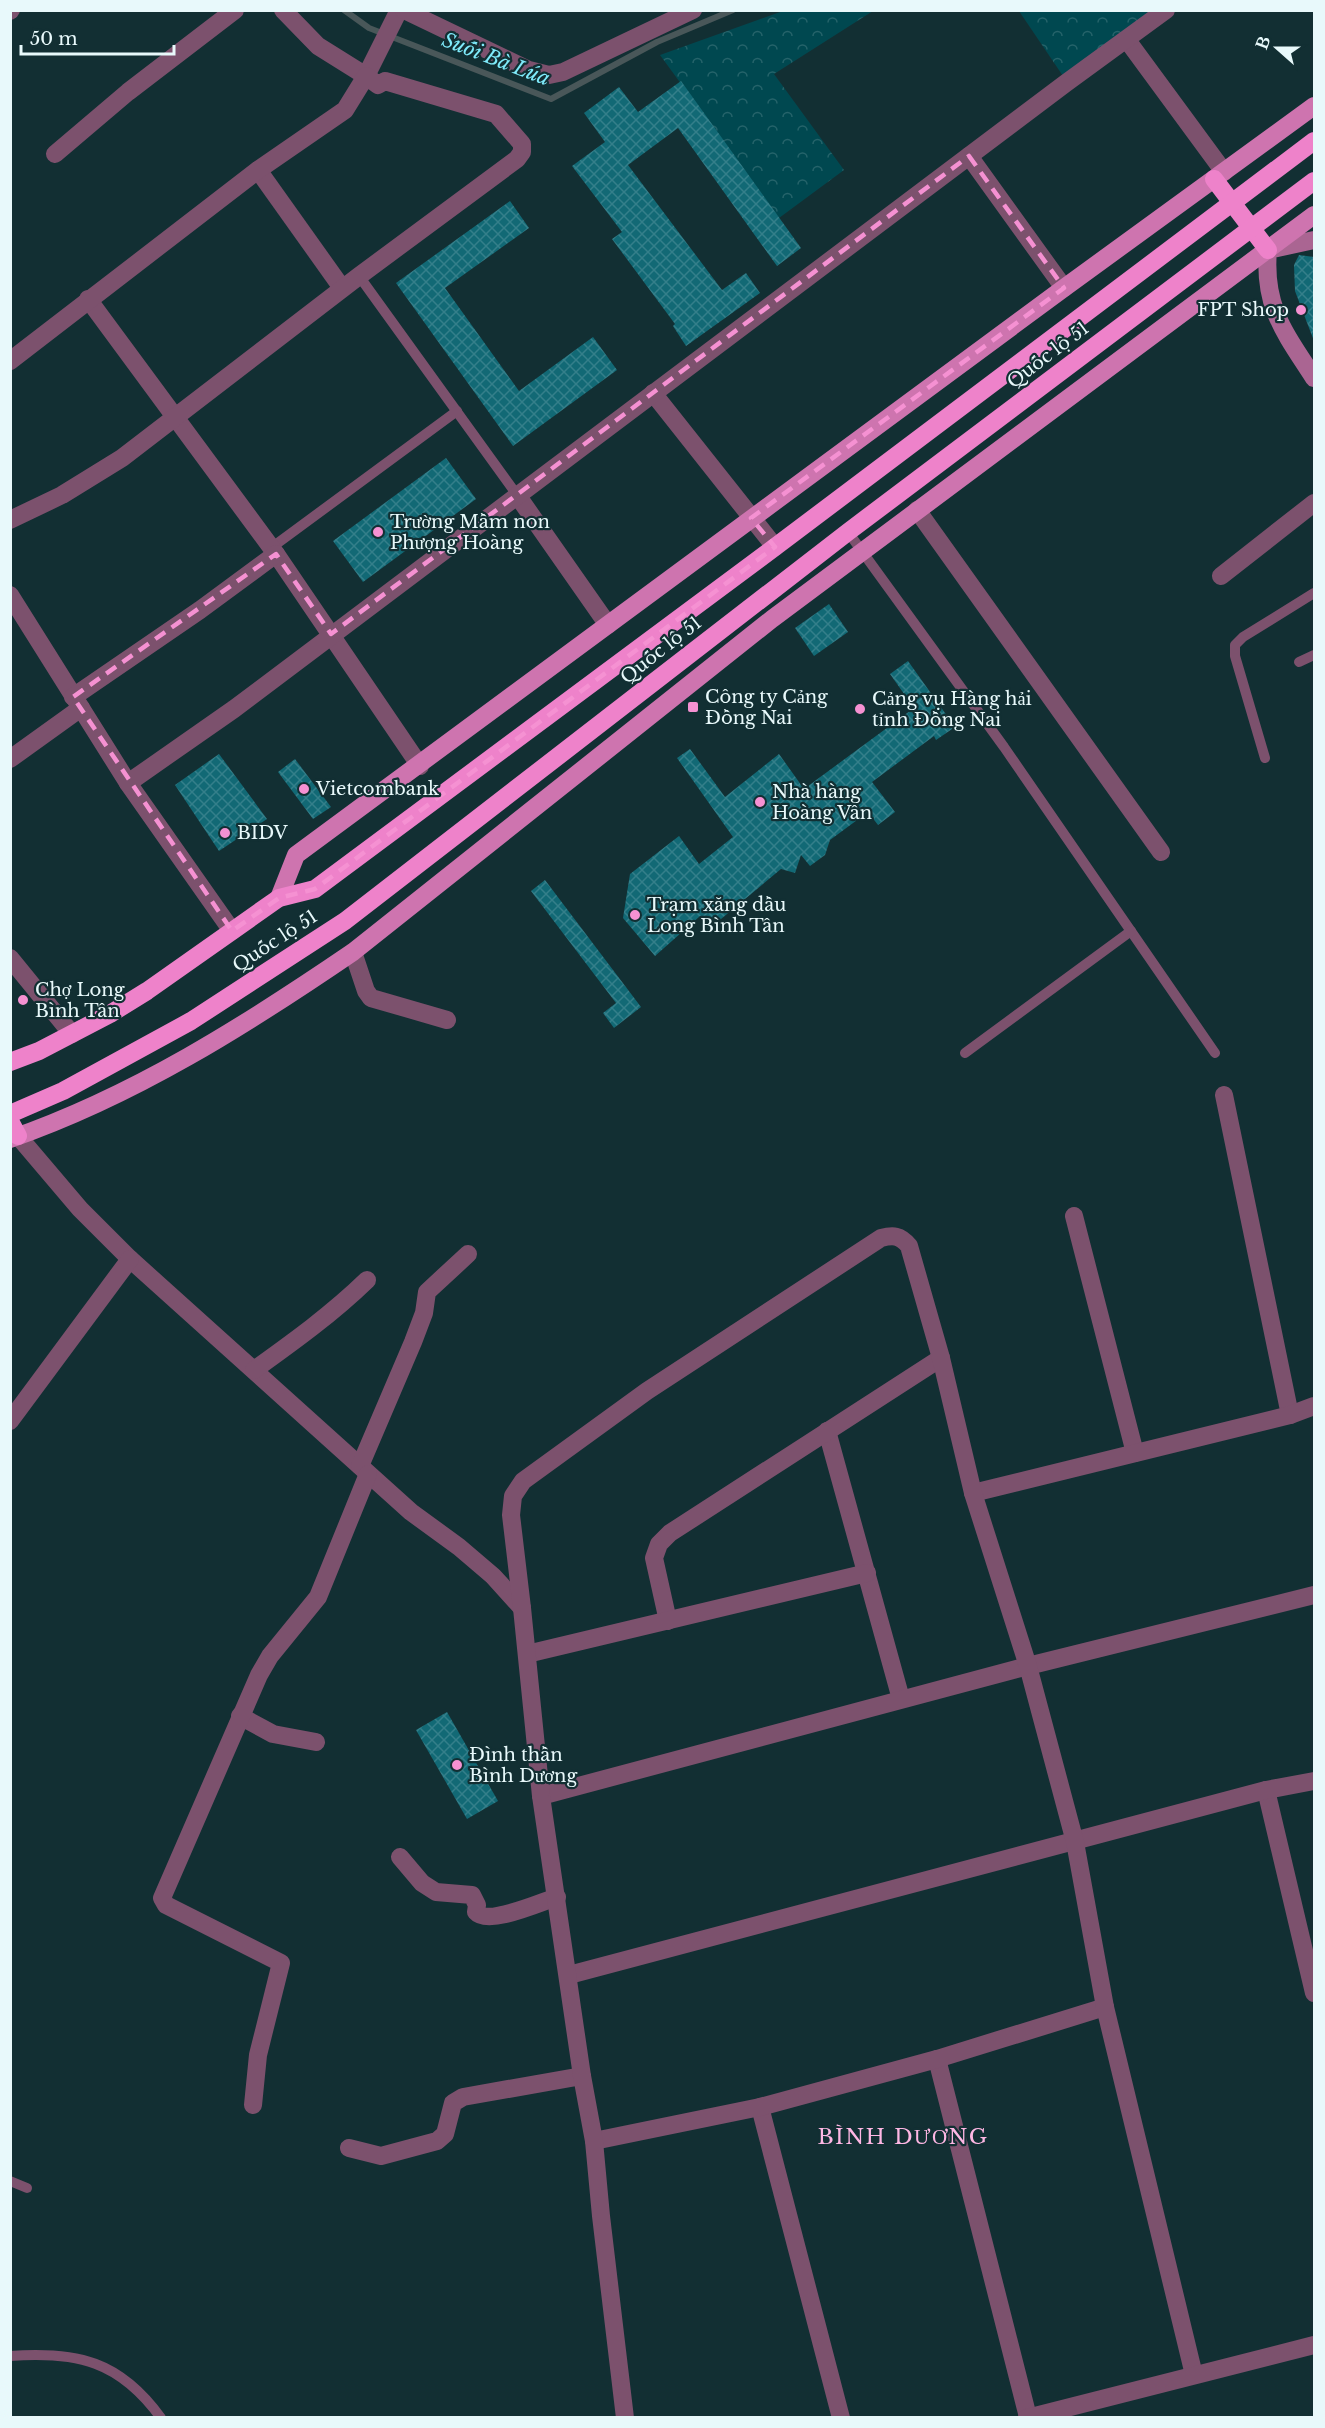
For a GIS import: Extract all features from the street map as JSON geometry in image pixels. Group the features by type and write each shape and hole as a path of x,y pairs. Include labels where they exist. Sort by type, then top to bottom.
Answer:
{"highway":[{"name":"Quốc lộ 51","path":"10,1062 39,1051 72,1034 147,991 279,898 315,889 775,547 1314,141"},
{"path":"1219,176 1232,203 1268,250"},
{"name":"Quốc lộ 51","path":"10,1114 104,1069 191,1021 345,921 848,532 1314,181"}],"main road":[{"name":"Quốc lộ 51","path":"279,898 296,855 1314,106"},
{"path":"13,1132 92,1106 172,1067 306,984 353,952 772,619 1314,215"}],"street":[{"path":"55,154 128,92 235,10"},
{"path":"10,520 86,480 122,458 342,288 490,180 517,159 522,152 522,144 496,114 385,81 378,85 318,46 283,10"},
{"path":"10,361 258,170 345,110 366,76 399,10"},
{"path":"404,10 529,70 549,75 563,72 693,10"},
{"path":"128,783 207,728 1166,10"},
{"path":"1127,40 1219,176"},
{"path":"969,156 1064,288"},
{"path":"258,170 342,288"},
{"path":"1314,240 1268,250 1266,271 1271,302 1281,327 1314,378"},
{"path":"88,299 274,551 420,766"},
{"path":"653,393 775,547"},
{"path":"517,495 608,625"},
{"path":"1221,576 1314,503"},
{"path":"917,510 1161,852"},
{"path":"10,759 77,702 274,551"},
{"path":"10,595 128,783 232,931"},
{"path":"353,952 366,991 371,998 447,1020"},
{"path":"10,958 72,1034"},
{"path":"1224,1095 1290,1415"},
{"path":"13,1132 80,1209 130,1259 411,1512 493,1575 522,1608"},
{"path":"1074,1216 1135,1453"},
{"path":"626,2418 594,2141 582,2076 541,1796 511,1515 513,1496 523,1481 647,1391 880,1238 893,1235 903,1239 909,1246 941,1358 972,1494 1028,1666 1075,1842 1105,2007 1194,2375"},
{"path":"253,2105 258,2055 281,1963 166,1905 162,1898 240,1716 270,1656 318,1597 325,1582 364,1470 419,1328 427,1292 468,1254"},
{"path":"10,1421 130,1259"},
{"path":"254,1370 300,1337 367,1280"},
{"path":"668,1621 654,1558 660,1544 670,1533 941,1358"},
{"path":"972,1494 1290,1415 1314,1406"},
{"path":"827,1431 901,1699"},
{"path":"527,1654 867,1573"},
{"path":"541,1796 901,1699 1314,1595"},
{"path":"240,1716 273,1734 316,1742"},
{"path":"569,1976 1266,1790 1314,1781"},
{"path":"1266,1790 1314,1993"},
{"path":"400,1857 422,1883 436,1892 472,1895 477,1905 476,1912 483,1917 495,1917 557,1897"},
{"path":"594,2141 760,2107 937,2059 1105,2007"},
{"path":"937,2059 1028,2417 1314,2345"},
{"path":"349,2148 381,2156 437,2141 445,2134 453,2103 463,2097 582,2076"},
{"path":"760,2107 841,2418"}],"lane":[{"path":"359,276 517,495"},
{"path":"274,551 456,411"},
{"path":"848,532 1004,747 1215,1053"},
{"path":"1265,758 1235,656 1235,645 1243,637 1314,592"},
{"path":"1299,662 1314,655"},
{"path":"965,1053 1131,931"},
{"path":"10,2181 27,2188"},
{"path":"10,2356 36,2354 89,2360 118,2374 146,2397 161,2418"}],"highlighted area":[{"path":"969,156 1064,288 751,518 775,547 315,889 279,898 232,931 73,697 276,554 331,634"}],"green space":[{"path":"783,11 873,11 774,74 844,170 779,218 660,55"},
{"path":"1019,11 1152,11 1063,76"}],"building":[{"path":"681,81 801,248 777,266 678,128 628,165 722,290 746,273 760,293 686,346 673,326 675,324 612,239 622,232 572,166 605,142 584,113 619,87 638,112"},
{"path":"510,201 529,228 445,288 519,391 593,337 617,370 513,446 396,283"},
{"path":"1299,255 1314,257 1314,341 1295,291 1294,265"},
{"path":"446,458 476,499 363,582 333,541"},
{"path":"829,604 848,632 814,656 795,628"},
{"path":"908,661 955,727 936,740 934,736 872,782 895,812 878,825 868,812 830,840 825,855 810,866 801,855 795,873 781,869 709,929 699,917 655,956 623,918 630,874 679,836 699,864 733,837 677,758 690,749 725,797 779,754 804,789 914,708 890,674"},
{"path":"219,754 267,819 219,851 175,785"},
{"name":"Vietcombank","path":"295,759 331,807 313,819 278,772"},
{"path":"545,880 641,1007 614,1028 603,1013 616,1003 531,891"},
{"name":"Đình thần Bình Dương","path":"447,1712 498,1801 467,1819 416,1730"}],"waterway":[{"name":"Suối Bà Lúa","path":"344,10 369,28 551,99 657,42 733,10"}],"place":[{"name":"FPT Shop","path":"1301,310"},
{"name":"Trường Mầm non Phượng Hoàng","path":"378,532"},
{"name":"Công ty Cảng Đồng Nai","path":"693,707"},
{"name":"Cảng vụ Hàng hải tỉnh Đồng Nai","path":"860,709"},
{"name":"Vietcombank","path":"304,789"},
{"name":"Nhà hàng Hoàng Vân","path":"760,802"},
{"name":"BIDV","path":"225,833"},
{"name":"Trạm xăng dầu Long Bình Tân","path":"635,915"},
{"name":"Chợ Long Bình Tân","path":"23,1000"},
{"name":"Đình thần Bình Dương","path":"457,1765"}],"district":[{"name":"BÌNH DƯƠNG","path":"903,2137"}]}
